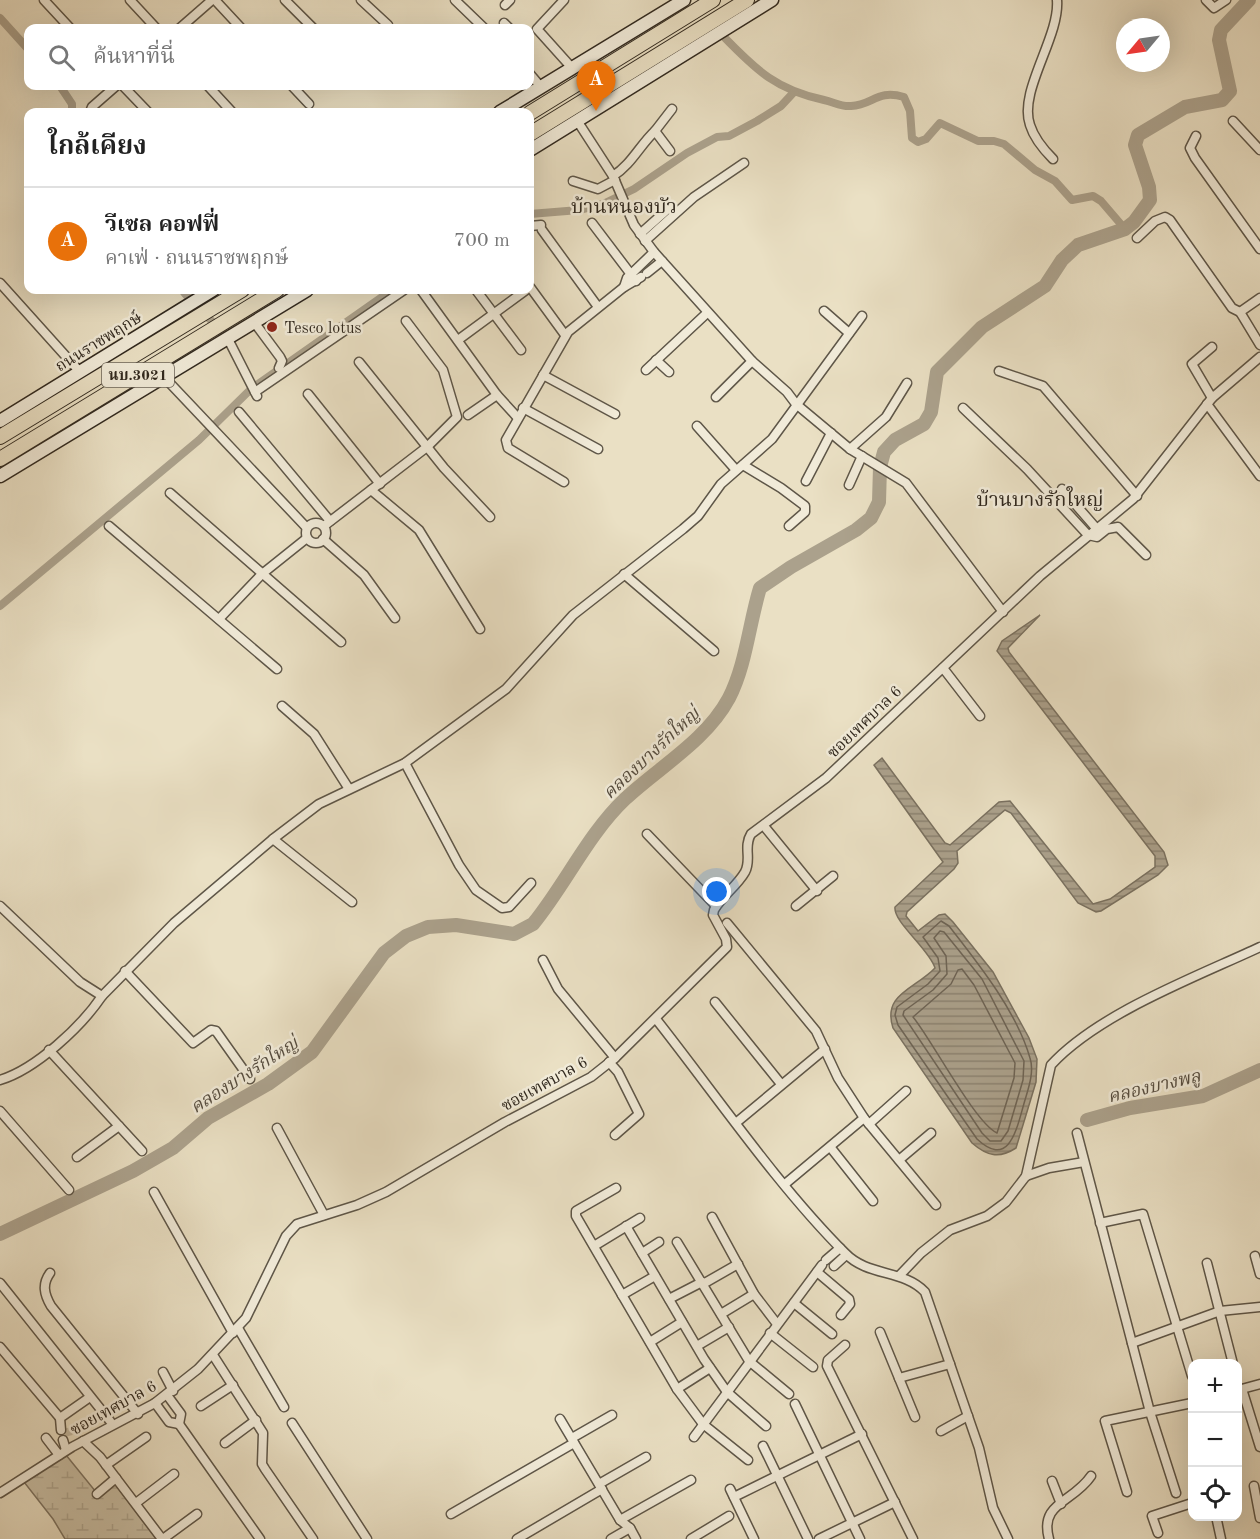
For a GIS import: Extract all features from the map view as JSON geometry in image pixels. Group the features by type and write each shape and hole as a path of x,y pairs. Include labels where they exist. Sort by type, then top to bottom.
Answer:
{"main road":[{"path":"507,108 572,69 670,4 684,0"},
{"path":"534,111 713,0"},
{"path":"534,132 747,0"},
{"path":"534,148 772,0"},
{"name":"ถนนราชพฤกษ์","path":"0,421 207,294"},
{"name":"ถนนราชพฤกษ์","path":"0,437 235,294"},
{"name":"นบ.3021","path":"0,459 270,294"},
{"name":"นบ.3021","path":"0,476 300,294"}],"street":[{"path":"44,0 66,24"},
{"path":"130,0 152,24"},
{"path":"185,24 213,0 237,24"},
{"path":"285,0 309,24"},
{"path":"362,0 386,24"},
{"path":"455,0 480,24"},
{"path":"564,0 537,29 572,69"},
{"path":"1053,159 1034,134 1028,115 1032,92 1057,18 1057,0"},
{"path":"1206,0 1214,8 1226,0"},
{"path":"534,79 541,87"},
{"path":"92,108 111,90"},
{"path":"127,90 144,108"},
{"path":"212,90 228,108"},
{"path":"296,90 309,104"},
{"path":"573,181 598,189 616,181 638,148 656,131 672,109"},
{"path":"1233,121 1260,150"},
{"path":"578,122 616,181 625,208 654,252 707,313 752,361 787,392 796,404 850,449 906,483 1003,612"},
{"path":"656,131 670,151"},
{"path":"1196,136 1191,144 1192,152 1260,249"},
{"path":"642,237 694,197 744,163"},
{"path":"642,237 668,209"},
{"path":"1137,238 1155,221 1165,217 1170,220 1232,308 1240,312 1260,345"},
{"path":"592,223 639,276"},
{"path":"534,226 542,227 598,307"},
{"path":"639,276 654,252"},
{"path":"564,482 508,448 506,440 517,417 566,335 598,307 662,261"},
{"path":"0,283 80,372"},
{"path":"228,337 255,390 398,294"},
{"path":"424,294 496,395 517,417"},
{"path":"479,294 521,350"},
{"path":"458,340 520,294"},
{"path":"533,294 566,335"},
{"path":"1240,312 1260,298"},
{"path":"824,311 849,333"},
{"path":"646,370 707,313"},
{"path":"0,1080 16,1075 49,1050 81,1022 125,971 174,923 318,804 405,763 506,689 560,628 698,516 739,468 772,439 862,316"},
{"path":"306,527 315,522 327,524 427,447 457,417 443,370 406,321"},
{"path":"254,322 280,357 282,361 279,368"},
{"path":"1212,347 1192,364 1209,401 1260,476"},
{"name":"ซอยเทศบาล 6","path":"0,1493 83,1441 155,1403 170,1393 213,1355 236,1330 252,1307 286,1236 297,1224 386,1192 505,1122 591,1077 612,1060 727,948 726,939 713,915 716,906 744,874 748,865 746,842 751,834 826,778 1003,612 1096,528 1137,496 1209,401 1260,357"},
{"path":"656,360 669,372"},
{"path":"716,397 752,361"},
{"path":"359,362 427,447 490,517"},
{"path":"999,371 1043,386 1137,496"},
{"path":"543,375 615,414"},
{"path":"164,377 306,527 307,538"},
{"path":"850,449 886,417 906,383"},
{"path":"308,394 380,484"},
{"path":"468,415 496,395"},
{"path":"523,408 598,449"},
{"path":"963,408 1027,469 1088,535 1097,537 1107,529 1118,527 1146,555"},
{"path":"239,412 327,524 323,539 315,543 307,538"},
{"path":"697,426 739,468 781,488 805,506 805,512 789,526"},
{"path":"806,481 831,434"},
{"path":"849,485 866,458"},
{"path":"1062,489 1096,528"},
{"path":"371,490 419,530 480,629"},
{"path":"170,493 341,642"},
{"path":"109,526 278,669"},
{"path":"219,619 262,574 307,538"},
{"path":"323,539 364,575 395,618"},
{"path":"624,574 714,651"},
{"path":"943,668 980,717"},
{"path":"282,706 314,734 349,789"},
{"path":"405,763 459,865 476,890 502,908 509,907 531,883"},
{"path":"764,826 817,891"},
{"path":"647,834 716,906"},
{"path":"273,839 352,902"},
{"path":"796,906 833,876"},
{"path":"0,906 80,982 102,996"},
{"path":"727,923 816,1031 838,1078 866,1121 936,1205"},
{"path":"899,1276 921,1253 950,1230 987,1216 1006,1202 1026,1176 1051,1065 1064,1052 1138,1005 1260,947"},
{"path":"543,960 558,989 612,1060 639,1114 615,1135"},
{"path":"125,971 194,1043 211,1030 216,1031 250,1079"},
{"path":"715,1002 780,1084"},
{"path":"656,1019 785,1184 843,1251 864,1268 899,1276 916,1283 925,1292 979,1448 993,1508 1008,1539"},
{"path":"737,1122 825,1049"},
{"path":"49,1050 142,1151"},
{"path":"785,1184 906,1091"},
{"path":"0,1111 69,1190"},
{"path":"77,1157 118,1126"},
{"path":"278,1128 324,1215"},
{"path":"899,1160 931,1133"},
{"path":"1077,1133 1150,1412 1176,1494"},
{"path":"831,1148 873,1201"},
{"path":"1026,1176 1049,1168 1084,1162"},
{"path":"616,1188 576,1211 576,1216 677,1389 703,1424 748,1460"},
{"path":"154,1192 284,1407"},
{"path":"1100,1223 1143,1214 1188,1364"},
{"path":"712,1217 754,1294 777,1324"},
{"path":"594,1246 640,1218"},
{"path":"626,1226 710,1368 727,1392 766,1426"},
{"path":"642,1253 659,1242"},
{"path":"677,1242 749,1361 789,1394"},
{"path":"694,1437 777,1324 823,1270 843,1251"},
{"path":"1255,1256 1260,1274"},
{"path":"1207,1263 1232,1359"},
{"path":"669,1299 738,1264"},
{"path":"823,1270 849,1299 850,1304 841,1315"},
{"path":"50,1273 45,1280 45,1287 51,1306 138,1414"},
{"path":"622,1295 655,1276"},
{"path":"0,1283 110,1421"},
{"path":"721,1314 754,1294"},
{"path":"794,1304 832,1334"},
{"path":"1132,1343 1220,1311 1260,1307"},
{"path":"650,1342 682,1322"},
{"path":"697,1346 729,1327"},
{"path":"880,1332 915,1417"},
{"path":"770,1333 813,1367"},
{"path":"845,1345 828,1360 827,1366 913,1539"},
{"path":"0,1347 64,1429 66,1451"},
{"path":"213,1355 263,1433 262,1464 313,1539"},
{"path":"899,1378 950,1364"},
{"path":"677,1389 710,1368"},
{"path":"163,1372 170,1393 181,1414 179,1424"},
{"path":"1242,1389 1260,1384"},
{"path":"201,1406 233,1385"},
{"path":"64,1429 90,1396"},
{"path":"1242,1396 1260,1447"},
{"path":"155,1403 169,1422 179,1424 260,1539"},
{"path":"795,1404 860,1539"},
{"path":"1127,1492 1105,1421 1188,1404"},
{"path":"451,1514 612,1415"},
{"path":"940,1431 968,1416"},
{"path":"561,1419 620,1521 630,1528 636,1539"},
{"path":"225,1443 256,1420"},
{"path":"292,1423 367,1539"},
{"path":"754,1539 732,1493 777,1475 862,1434"},
{"path":"106,1465 146,1437"},
{"path":"46,1438 66,1451"},
{"path":"83,1441 106,1465 163,1539 197,1514"},
{"path":"763,1446 808,1539"},
{"path":"517,1539 646,1456"},
{"path":"136,1503 174,1474"},
{"path":"1049,1539 1045,1523 1049,1513 1085,1485 1091,1476"},
{"path":"97,1494 116,1478"},
{"path":"620,1521 691,1480"},
{"path":"1052,1481 1061,1504"},
{"path":"1254,1486 1260,1518"},
{"path":"819,1539 895,1502"},
{"path":"1158,1533 1152,1516 1188,1504"},
{"path":"691,1539 701,1536 729,1516"},
{"path":"1217,1521 1221,1539"},
{"path":"611,1539 630,1528"}],"green space":[{"path":"66,1455 100,1497 115,1484 157,1539 65,1539 53,1519 24,1482"}],"water":[{"path":"1040,615 1008,648 1009,652 1164,852 1168,865 1158,875 1096,912 1078,903 1011,813 1005,810 957,851 958,863 954,869 907,912 906,916 918,931 939,915 945,914 953,922 993,972 1029,1038 1037,1059 1036,1082 1016,1148 999,1155 983,1151 972,1143 893,1028 892,1007 896,1000 935,968 905,928 895,907 943,862 874,765 882,758 945,843 950,845 999,802 1010,801 1093,904 1110,899 1155,867 1155,856 997,651 1002,641"}],"waterway":[{"name":"คลองบางรักใหญ่","path":"0,1234 133,1171 173,1148 208,1118 268,1084 312,1052 384,953 406,936 428,927 456,925 514,934 533,924 612,813 638,787 695,740 719,713 735,685 760,588 791,567 856,530 871,518 879,502 880,467 884,452 895,440 924,424 931,412 937,372 982,327 1045,286 1062,260 1078,245 1125,229 1134,222 1150,200 1149,187 1135,145 1138,135 1185,107 1222,100 1230,91 1219,40 1221,30 1249,0"},
{"path":"0,18 24,45"},
{"path":"724,37 769,78 793,91 847,106 858,105 887,95 904,97 910,111 912,138 918,142 926,139 940,123 978,141 994,141 1004,144 1035,170 1055,181 1072,200 1093,196 1101,201 1125,229"},
{"path":"63,90 72,104 72,108"},
{"path":"534,214 579,210 603,204 634,189 687,153 717,137 729,136 757,121 781,106 794,92"},
{"path":"186,294 219,328 229,342"},
{"path":"0,606 199,440 251,389 386,294"},
{"name":"คลองบางพลู","path":"1087,1120 1130,1108 1203,1096 1260,1070"}],"tunnel":[{"path":"67,1428 69,1437"}],"place":[{"name":"วีเซล คอฟฟี่","path":"596,111"},
{"name":"Tesco lotus","path":"272,327"}],"district":[{"name":"บ้านหนองบัว","path":"624,206"},
{"name":"บ้านบางรักใหญ่","path":"1040,499"}]}
